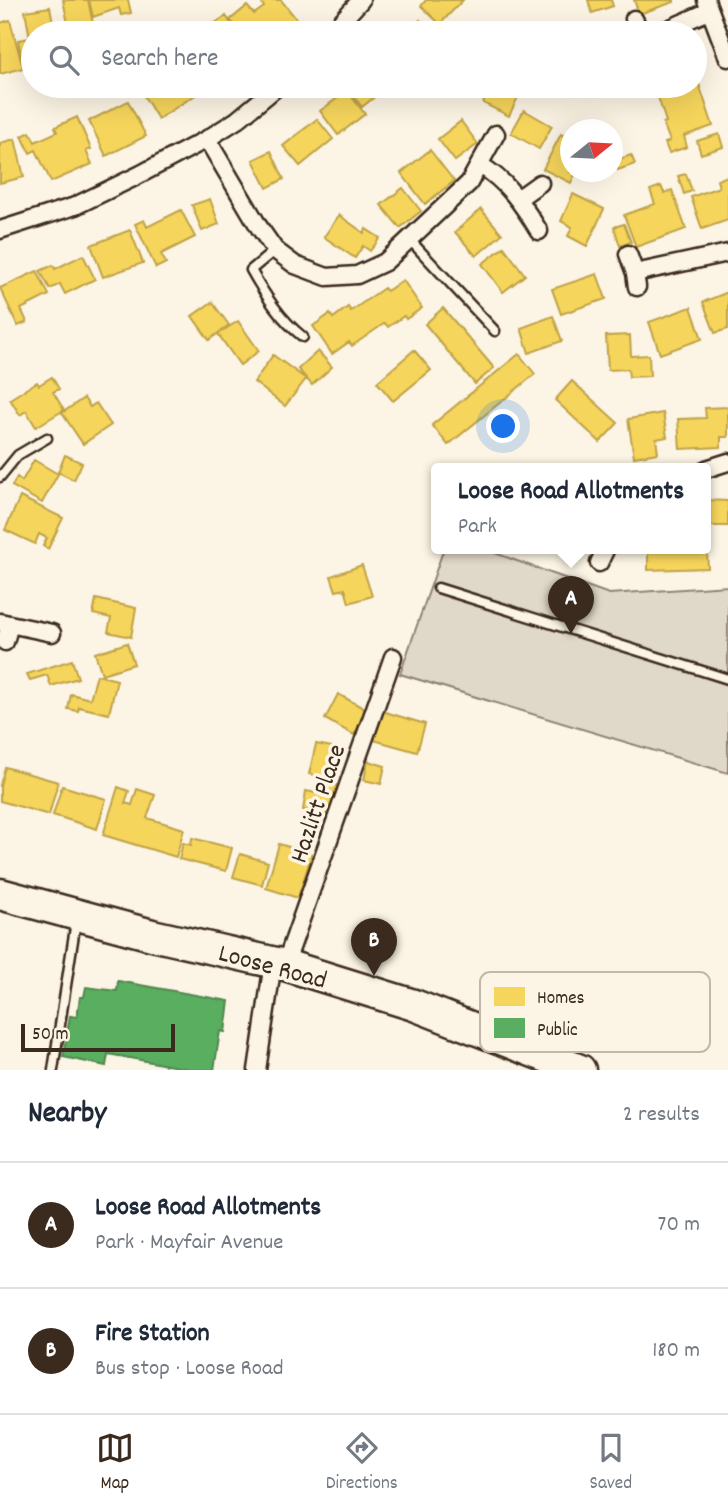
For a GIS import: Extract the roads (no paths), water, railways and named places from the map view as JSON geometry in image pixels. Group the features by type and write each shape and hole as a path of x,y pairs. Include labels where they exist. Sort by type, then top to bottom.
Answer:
{"highway":[{"name":"Loose Road","path":"0,894 279,964 414,1005 480,1031"},
{"name":"Loose Road","path":"534,1052 580,1070"}],"street":[{"path":"342,21 360,0"},
{"path":"680,21 707,6 728,58"},
{"path":"0,230 37,220 104,193 207,139 237,120 264,98"},
{"path":"207,139 275,250 310,272 341,276 357,275 370,270 410,240 469,183 496,134"},
{"path":"481,165 519,198 539,231"},
{"path":"519,198 540,183"},
{"path":"628,254 636,280 728,253"},
{"path":"711,467 728,462"},
{"path":"5,642 5,623 52,633"},
{"name":"Hazlitt Place","path":"257,1070 279,964 393,657"}],"lane":[{"path":"410,240 495,331"},
{"path":"275,250 251,270 266,297 292,329 303,337"},
{"path":"0,477 18,455 47,438"},
{"path":"438,588 728,679"},
{"path":"53,1070 77,915"}],"place":[{"name":"Loose Road Allotments","path":"571,634"},
{"name":"Fire Station","path":"374,976"}]}
